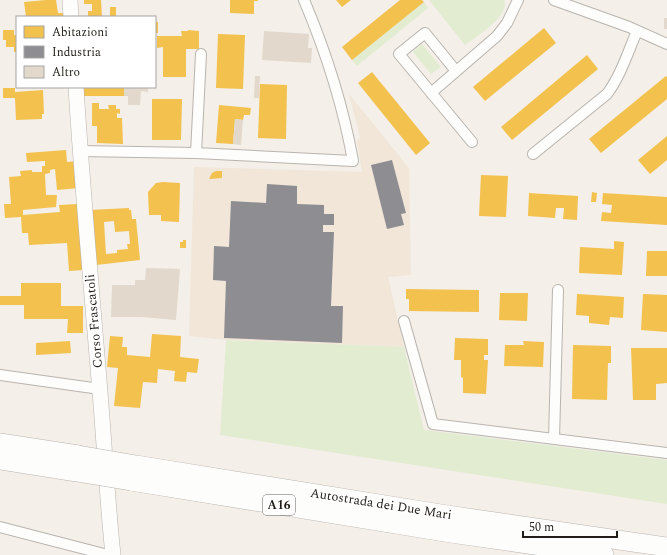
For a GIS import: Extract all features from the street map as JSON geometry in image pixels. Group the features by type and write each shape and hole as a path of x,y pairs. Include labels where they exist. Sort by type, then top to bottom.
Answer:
{"highway":[{"name":"Autostrada dei Due Mari","path":"0,443 78,464 426,520 604,555"},
{"name":"Autostrada dei Due Mari","path":"0,460 78,464"},
{"name":"Autostrada dei Due Mari","path":"449,524 667,547"}],"street":[{"path":"70,0 71,16"},
{"path":"80,151 196,153 353,161 338,93 324,50 304,0"},
{"path":"431,92 489,44 502,31 518,0"},
{"path":"554,0 637,31 667,44"},
{"path":"533,154 606,94 614,85 637,31"},
{"path":"456,71 425,33 400,54 472,142"},
{"path":"196,153 200,54"},
{"name":"Corso Frascatoli","path":"76,88 100,389 103,446 113,555"},
{"path":"554,439 558,290"},
{"path":"404,321 433,424 667,453"},
{"path":"0,375 100,389"},
{"path":"0,527 108,555"}],"shaded area":[{"path":"349,94 409,168 411,275 388,277 404,347 226,340 189,336 194,167 362,172 357,142 360,137"}],"green space":[{"path":"429,0 504,0 505,6 498,19 465,45"},
{"path":"424,2 428,8 357,66 352,60"},
{"path":"422,44 441,67 431,74 413,52"},
{"path":"226,340 404,347 424,430 667,460 667,504 220,435"}],"building: Abitazioni":[{"path":"56,0 58,13 65,13 65,16 26,16 24,2"},
{"path":"84,0 101,0 102,16 88,16 88,11 92,11 92,4 84,4"},
{"path":"230,0 258,1 254,1 254,14 230,13"},
{"path":"336,0 351,0 342,7"},
{"path":"400,0 422,0 424,2 352,60 342,47"},
{"path":"110,7 116,7 116,16 110,16"},
{"path":"156,22 158,22 158,33 156,33"},
{"path":"544,28 556,43 485,101 473,87"},
{"path":"3,30 14,30 14,35 16,35 16,52 14,52 14,47 6,47 6,40 3,40"},
{"path":"181,31 199,31 199,49 186,49 186,77 163,77 163,47 157,48 157,36 182,36"},
{"path":"218,34 245,35 243,89 216,88"},
{"path":"587,55 598,69 512,140 501,127"},
{"path":"372,72 430,143 416,155 358,83"},
{"path":"666,76 667,99 601,153 589,139"},
{"path":"260,84 287,85 286,139 258,138"},
{"path":"3,88 15,88 15,92 43,90 44,114 42,114 42,119 16,120 15,98 3,98"},
{"path":"82,88 124,88 124,96 82,96"},
{"path":"152,99 182,99 181,140 152,140"},
{"path":"92,103 99,103 99,109 109,109 108,105 116,105 116,109 120,109 120,114 117,113 117,118 122,118 123,144 97,143 97,126 92,126"},
{"path":"219,105 251,108 250,115 244,115 243,120 235,119 233,144 216,143"},
{"path":"667,136 667,160 650,174 638,160"},
{"path":"66,150 67,162 77,161 79,188 57,190 55,169 50,170 50,173 45,174 46,195 57,195 56,207 23,210 23,215 60,212 59,205 78,204 83,270 69,271 67,243 29,245 28,233 22,233 21,217 5,218 4,204 11,204 9,177 21,176 20,171 32,170 32,172 42,172 42,166 45,166 45,161 27,162 26,153"},
{"path":"222,171 222,178 209,179 212,173"},
{"path":"481,175 508,176 506,217 479,216"},
{"path":"156,183 180,183 179,222 161,221 161,215 149,215 148,192"},
{"path":"592,192 597,193 596,202 591,202"},
{"path":"529,193 578,196 577,220 563,219 564,208 556,208 555,218 528,216"},
{"path":"603,193 667,197 667,225 601,221 602,212 611,213 612,205 602,204"},
{"path":"129,208 129,210 131,210 132,219 136,219 140,260 96,265 90,210","holes":["114,221 115,232 129,231 130,244 127,244 128,249 117,250 117,253 106,254 104,222"]},
{"path":"183,240 186,240 186,248 180,248 180,242 183,242"},
{"path":"614,241 624,242 622,275 579,273 580,247 614,249"},
{"path":"647,251 667,251 667,276 646,276"},
{"path":"21,283 61,283 61,306 83,306 83,333 67,333 68,319 24,319 24,305 0,305 0,296 21,296"},
{"path":"406,289 479,290 479,312 409,311 409,299 406,299"},
{"path":"500,293 528,293 527,321 499,320"},
{"path":"577,294 624,297 623,318 610,317 609,325 589,323 589,316 576,315"},
{"path":"643,294 667,295 667,332 641,330"},
{"path":"152,334 181,336 180,357 199,359 197,373 187,372 186,382 174,381 175,371 158,369 157,383 143,382 140,408 114,406 118,368 107,367 110,336 123,337 122,347 127,347 127,355 150,357"},
{"path":"455,338 488,339 488,355 484,355 484,360 488,360 486,394 463,393 461,360 454,360"},
{"path":"70,341 71,353 36,355 36,343"},
{"path":"523,341 544,342 543,367 504,366 505,345 524,345"},
{"path":"573,345 611,346 611,363 608,363 607,400 572,399"},
{"path":"631,348 667,348 667,383 656,384 656,400 633,400"}],"building: Industria":[{"path":"392,160 406,213 401,214 404,225 387,229 371,165"},
{"path":"267,184 297,186 297,204 324,205 324,214 334,214 334,225 323,225 323,232 334,232 331,306 343,306 342,343 224,338 226,281 213,280 214,246 229,247 231,201 266,203"}],"building: Altro":[{"path":"664,18 667,18 667,29 664,29"},
{"path":"264,31 309,34 308,48 312,48 311,63 262,60"},
{"path":"255,76 260,76 259,98 254,98"},
{"path":"124,88 148,88 148,92 141,91 140,105 128,105 128,96 124,96"},
{"path":"235,119 243,120 241,145 233,144"},
{"path":"146,268 180,269 176,320 141,317 111,317 112,285 135,285 135,280 145,280"}]}
